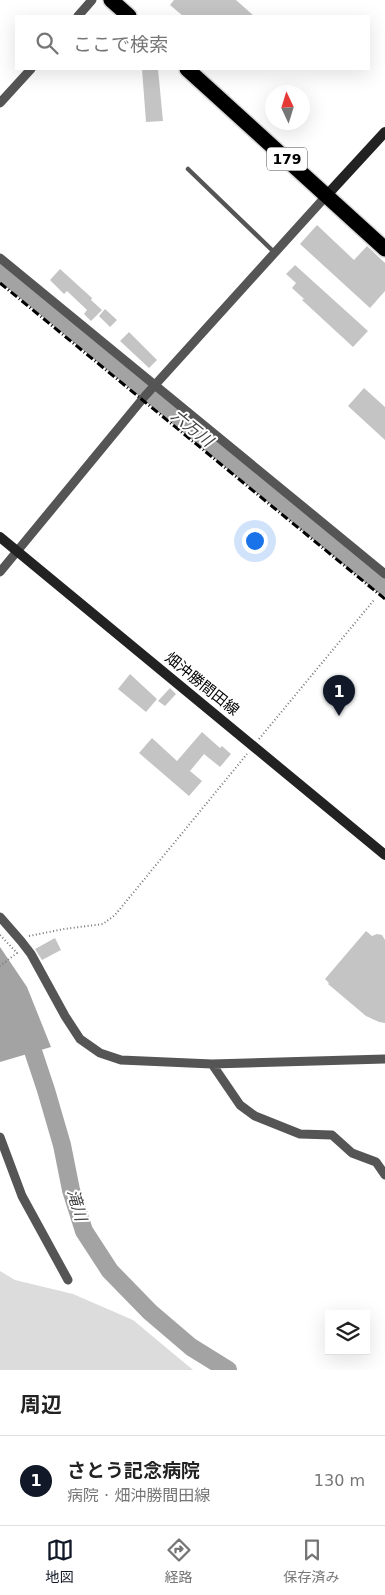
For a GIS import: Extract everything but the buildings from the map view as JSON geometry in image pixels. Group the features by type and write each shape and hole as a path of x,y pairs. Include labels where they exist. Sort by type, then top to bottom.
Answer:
{"highway":[{"path":"111,0 128,15"},
{"name":"179","path":"188,70 385,249"}],"main road":[{"path":"327,195 385,132"},
{"name":"畑沖勝間田線","path":"0,537 385,855"}],"street":[{"path":"79,15 92,0"},
{"path":"0,103 30,70"},
{"path":"0,572 146,396 327,195"},
{"path":"0,258 385,574"},
{"path":"0,917 31,954 64,1016 80,1039 100,1053 122,1060 212,1064 385,1060"},
{"path":"212,1064 240,1105 255,1116 300,1134 332,1135 352,1153 376,1162 385,1175"},
{"path":"0,1137 22,1196 68,1280"}],"lane":[{"path":"188,168 275,253"}],"path":[{"path":"21,941 27,936 36,934 103,924 116,915 374,600"},
{"path":"0,935 18,953 0,966"}],"shaded area":[{"path":"0,947 27,987 51,1047 0,1062"},
{"path":"0,1271 15,1280 73,1294 133,1320 193,1370 0,1370"}],"waterway":[{"name":"六万川","path":"0,270 385,587"},
{"name":"滝川","path":"0,991 13,1007 30,1042 62,1145 71,1190 84,1231 110,1271 150,1312 191,1347 228,1370"}],"railway":[{"path":"0,283 385,599"}],"place":[{"name":"さとう記念病院","path":"339,716"}]}
